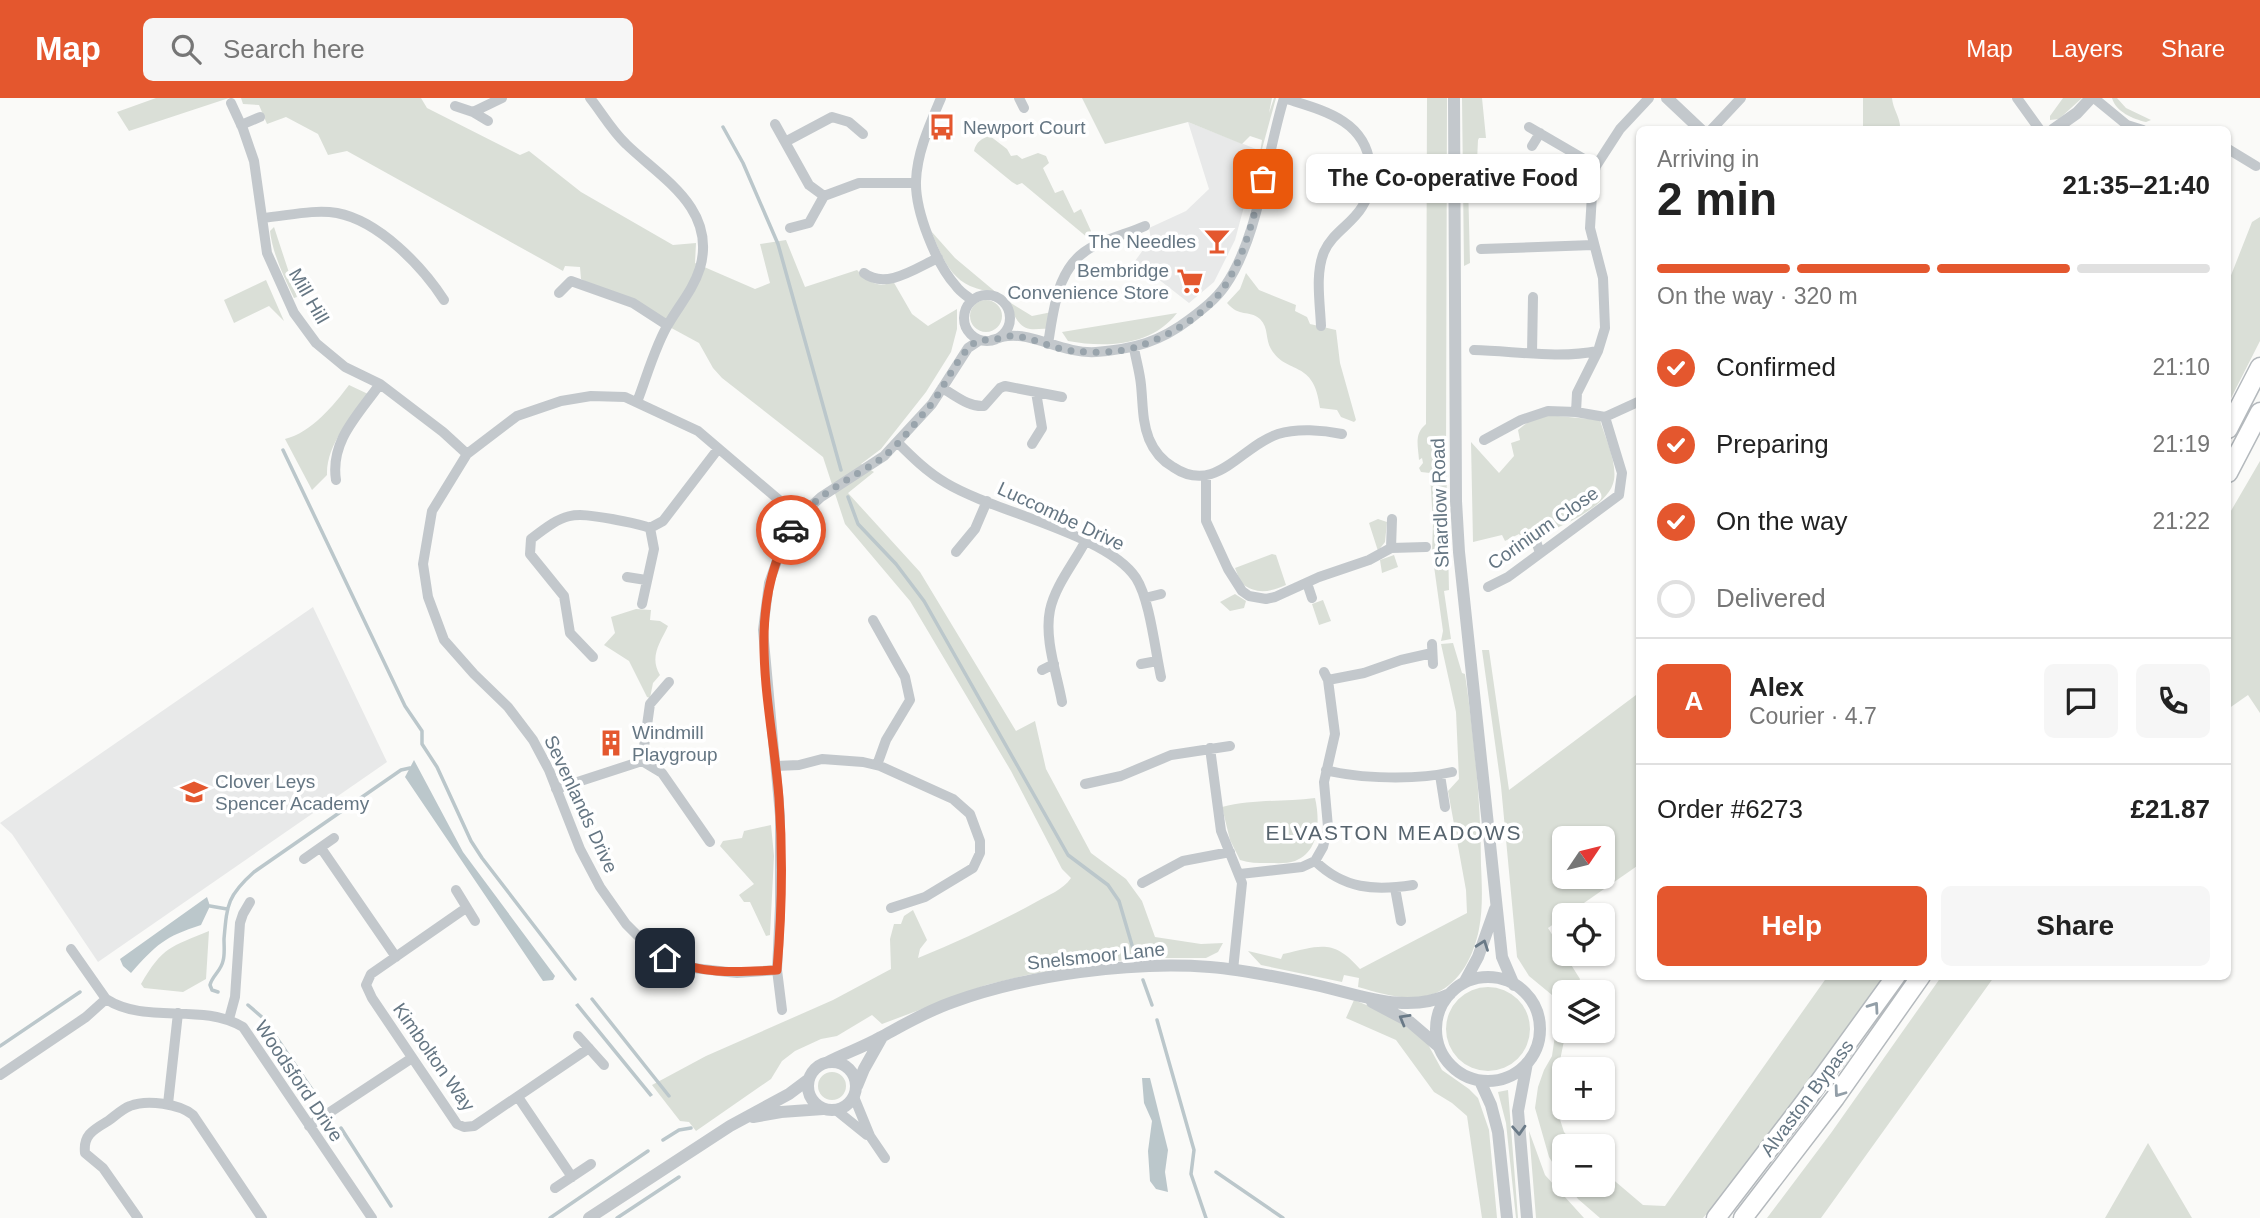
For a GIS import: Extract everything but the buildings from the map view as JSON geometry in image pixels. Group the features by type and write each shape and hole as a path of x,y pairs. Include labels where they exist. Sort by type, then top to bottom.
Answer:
{"highway":[{"path":"2231,423 2260,367"},
{"path":"2231,467 2260,412"},
{"name":"Alvaston Bypass","path":"1716,1218 1893,980"},
{"name":"Alvaston Bypass","path":"1743,1218 1842,1088 1918,980"}],"street":[{"path":"473,112 502,98"},
{"path":"590,98 627,146 674,184 687,202 704,243 700,267 689,296 667,325 637,402"},
{"path":"941,98 923,144 916,183 921,211 938,258 957,288 972,300"},
{"path":"782,1010 777,970 781,857 776,766 763,630 769,583 783,544 799,517 821,497 884,456 932,404 968,348 980,340 1009,336 1033,339 1080,352 1134,348 1181,326 1206,307 1225,287 1251,228 1284,98 1344,120 1361,138 1370,159 1370,187 1364,205 1329,243 1321,259 1314,304 1321,326"},
{"name":"Shardlow Road","path":"1454,98 1458,539 1496,905 1503,957 1514,985"},
{"path":"1576,412 1577,393 1598,351 1605,328 1603,278 1593,245 1590,216 1593,178 1596,166 1620,130 1648,98"},
{"path":"1667,98 1697,126"},
{"path":"1715,126 1741,98"},
{"path":"2017,98 2037,126"},
{"path":"2059,126 2093,98 2130,126"},
{"name":"Mill Hill","path":"230,103 254,162 267,253 294,313 316,343 345,367 380,384 467,454"},
{"path":"455,106 488,121"},
{"path":"241,125 260,117"},
{"path":"785,142 832,117 849,122 863,134"},
{"path":"775,124 809,185 824,197"},
{"path":"1529,127 1596,166"},
{"path":"1532,146 1540,134"},
{"path":"2231,151 2256,166"},
{"path":"790,228 809,222 824,197 859,183 916,183"},
{"path":"262,218 316,212 355,219 402,250 444,300"},
{"path":"1048,344 1057,293 1074,260 1095,246 1145,226"},
{"path":"1481,249 1593,245"},
{"path":"864,273 870,278 883,281 938,258"},
{"path":"559,293 572,276 633,303 667,325"},
{"path":"968,348 970,333 964,319 967,307 972,300 984,295 999,298 1007,307 1011,320 1033,339"},
{"path":"1532,353 1533,297"},
{"path":"992,340 1001,336 1011,320"},
{"path":"970,333 980,340"},
{"path":"1134,348 1141,385 1143,419 1150,440 1160,459 1177,470 1192,476 1206,476 1235,462 1261,442 1281,433 1323,430 1342,434"},
{"path":"1474,350 1575,356 1598,351"},
{"path":"336,480 337,452 345,431 380,384"},
{"path":"942,388 978,407 984,406 1005,386 1062,397"},
{"path":"1032,444 1042,428 1036,392"},
{"name":"Sevenlands Drive","path":"777,970 737,973 693,968 668,960 641,941 600,887 573,835 539,751 521,724 444,639 428,597 423,564 432,511 467,454 517,416 538,407 591,396 625,397 698,431 799,517"},
{"path":"1484,440 1521,420 1548,411 1605,416 1636,403"},
{"name":"Corinium Close","path":"1488,587 1508,577 1619,495 1622,473 1605,416"},
{"name":"Luccombe Drive","path":"897,442 920,464 946,483 1085,542 1121,561 1137,579 1145,598 1161,677"},
{"path":"593,657 570,633 564,596 530,554 531,539 556,521 572,514 595,514 632,521 650,528 663,521 718,449"},
{"path":"1206,476 1206,521 1217,550 1242,591 1249,596 1266,599 1362,563 1391,548 1426,547"},
{"path":"956,552 975,528 987,501"},
{"path":"1391,548 1392,519"},
{"path":"642,604 654,549 650,528"},
{"path":"1535,538 1540,553"},
{"path":"1062,702 1054,664 1050,608 1085,542"},
{"path":"628,577 646,580"},
{"path":"1307,583 1312,598"},
{"path":"1145,598 1161,594"},
{"path":"873,620 905,677 910,700 886,740 877,765"},
{"path":"1240,874 1293,869 1315,861 1323,847 1328,827 1323,792 1335,734 1326,676 1364,673 1432,653"},
{"path":"1141,664 1157,661"},
{"path":"1042,670 1054,664"},
{"path":"642,761 650,704 669,682"},
{"path":"1085,784 1121,776 1171,755 1230,746"},
{"path":"1210,748 1222,831 1240,874 1241,900 1233,970"},
{"path":"776,766 848,759 877,765 953,799 964,807 975,824 980,841 980,853 973,867 925,897 891,908"},
{"path":"556,789 642,761 662,773 710,842"},
{"path":"1326,770 1358,777 1446,773 1445,807"},
{"path":"304,859 334,838"},
{"path":"320,848 396,957"},
{"path":"1142,883 1180,862 1230,852"},
{"path":"1315,861 1337,879 1372,888 1413,885"},
{"path":"1395,888 1401,920"},
{"path":"456,890 475,921"},
{"path":"229,1019 235,997 240,923 250,902"},
{"name":"Shardlow Road","path":"1464,983 1482,947 1496,905"},
{"name":"Kimbolton Way","path":"466,908 371,974 366,985 372,998 457,1124 463,1127 474,1126 589,1048"},
{"path":"0,1074 86,1017 106,999 71,948"},
{"name":"Snelsmoor Lane","path":"828,1062 882,1037 911,1019 997,988 1033,980 1125,968 1179,966 1233,970 1284,978 1365,998 1420,1002 1437,1000 1450,994"},
{"path":"1527,1063 1504,1079 1479,1082 1457,1071 1438,1046 1437,1017 1450,994 1464,983 1485,977 1499,978 1514,985 1534,1004 1538,1016 1537,1044 1527,1063 1518,1111 1527,1218"},
{"name":"Snelsmoor Lane","path":"1365,998 1410,1022 1438,1046"},
{"name":"Woodsford Drive","path":"106,999 123,1008 203,1014 229,1019 243,1027 368,1217"},
{"path":"168,1104 178,1013"},
{"path":"579,1035 604,1065"},
{"name":"Snelsmoor Lane","path":"855,1092 882,1037"},
{"path":"309,1126 412,1058"},
{"path":"589,1218 763,1106 789,1094 809,1079 816,1068 828,1062 845,1065 855,1079 855,1092 870,1136 885,1158"},
{"path":"809,1079 812,1100 870,1136"},
{"path":"1479,1082 1491,1105 1498,1132 1507,1218"},
{"path":"745,1118 847,1106 855,1092"},
{"path":"518,1097 572,1177"},
{"path":"138,1218 103,1168 85,1153 84,1144 86,1136 96,1128 130,1106 139,1104 168,1104 185,1108 193,1115 262,1218"},
{"path":"555,1188 591,1164"}],"shaded area":[{"path":"156,98 229,98 129,131 117,112"},
{"path":"241,98 421,98 427,108 520,155 529,151 581,192 673,245 696,243 695,263 755,289 770,283 760,244 786,240 805,287 857,270 878,284 893,281 912,314 928,326 957,309 957,329 951,352 926,392 881,449 861,464 874,472 848,493 920,572 1016,731 1035,721 1046,769 1091,853 1126,879 1142,901 1155,937 1201,944 1223,943 1218,952 1206,958 1104,962 1027,975 986,985 882,1024 872,1015 837,1036 821,1039 795,1051 782,1061 771,1079 696,1131 689,1122 680,1121 652,1085 706,1056 833,1000 891,969 890,939 894,924 901,924 904,916 913,910 927,940 920,949 918,958 1022,910 1060,889 1071,878 1062,869 1011,771 910,601 845,524 823,457 722,378 699,343 581,279 580,267 565,266 563,271 347,151 328,155 318,134 286,117 267,124 259,105 243,104"},
{"path":"1082,98 1272,98 1269,113 1276,98 1259,160 1262,140 1250,136 1242,144 1188,122 1105,144"},
{"path":"1427,98 1447,98 1446,456 1449,590 1444,591 1451,639 1441,641 1443,631 1432,552 1430,473 1421,472 1419,468 1423,463 1422,458 1419,460 1418,445 1418,436 1426,424"},
{"path":"1462,98 1482,98 1486,138 1478,140 1476,183 1468,182 1470,263 1464,266"},
{"path":"1863,98 1892,98 1900,126 1863,126"},
{"path":"2063,98 2082,98 2059,119 2050,120 2050,116"},
{"path":"2112,98 2117,98 2126,108 2151,120 2146,122 2126,114 2117,107"},
{"path":"1188,122 1256,149 1255,166 1235,240 1214,282 1189,303 1135,261 1151,239 1149,228 1186,211 1209,189"},
{"path":"990,136 1007,149 1011,156 1017,155 1022,159 1038,153 1046,156 1049,163 1043,168 1055,193 1063,190 1074,213 1081,209 1091,236 1088,238 1022,183 1017,185 1012,182 974,151 980,141"},
{"path":"2260,217 2260,341 2231,398 2231,275 2252,222"},
{"path":"274,227 297,297 294,298 274,249 270,231"},
{"path":"931,231 955,258 998,294 962,282 950,270"},
{"path":"1246,273 1259,290 1296,305 1295,311 1307,317 1310,324 1336,330 1340,363 1356,420 1354,422 1341,417 1337,410 1320,408 1312,381 1306,374 1277,357 1269,345 1265,326 1260,319 1240,312 1227,303 1240,289"},
{"path":"266,280 284,321 269,306 234,323 224,300"},
{"path":"986,300 997,305 1002,316 997,327 986,332 975,327 970,316 975,305"},
{"path":"1006,300 1032,316 1052,312 1048,329 1025,328 1015,318"},
{"path":"1177,313 1155,332 1127,342 1098,344 1068,341 1062,332"},
{"path":"349,385 368,394 335,443 327,475 312,490 285,439 313,425"},
{"path":"1547,415 1600,420 1614,465 1614,480 1610,491 1577,518 1525,542 1519,534 1505,541 1502,535 1473,542 1471,442 1499,473 1514,456 1511,443 1520,440 1518,430 1533,418"},
{"path":"2260,461 2260,713 2248,695 2231,707 2231,511"},
{"path":"1378,519 1387,522 1385,542 1378,551 1369,523"},
{"path":"1272,554 1276,555 1286,585 1263,591 1241,583 1235,568"},
{"path":"1394,555 1398,567 1382,573 1380,560"},
{"path":"1235,594 1246,601 1244,608 1230,611 1220,602"},
{"path":"1323,600 1331,621 1319,625 1312,604"},
{"name":"Clover Leys Spencer Academy","path":"313,607 387,762 98,962 12,834 0,823"},
{"path":"636,609 651,610 650,620 660,621 668,626 657,650 655,662 660,675 653,683 650,698 647,697 629,661 604,645 615,633 611,617"},
{"path":"1453,643 1462,673 1465,674 1481,841 1480,921 1477,939 1465,967 1453,982 1436,993 1406,997 1358,987 1359,978 1344,975 1342,982 1261,965 1248,951 1281,959 1283,954 1325,947 1342,952 1360,969 1467,913 1466,890 1448,791 1459,779 1456,712 1441,644"},
{"path":"1482,650 1489,650 1509,790 1636,695 1636,867 1615,881 1615,826 1552,826 1552,889 1604,889 1584,903 1552,903 1552,925 1548,928 1552,934 1552,966 1572,966 1580,980 1552,980 1552,995 1529,976 1517,957 1501,786"},
{"path":"414,760 463,852 555,976 553,980 543,981 405,777"},
{"path":"1315,798 1316,834 1314,843 1303,857 1285,863 1240,860 1230,840 1222,807"},
{"path":"771,825 774,856 770,935 766,936 750,902 744,902 739,895 754,884 720,846 723,841 742,838 744,831"},
{"path":"207,897 210,906 201,925 178,933 162,943 131,973 123,966 120,959"},
{"path":"209,931 206,979 183,992 144,988 141,984 162,955 169,949"},
{"path":"1825,980 1886,980 1731,1186 1703,1218 1600,1218 1577,1197 1615,1197 1615,1181 1643,1205 1665,1206"},
{"path":"1939,980 1992,980 1821,1218 1767,1218 1831,1133"},
{"path":"1488,987 1504,990 1518,999 1527,1013 1530,1029 1527,1045 1518,1059 1504,1068 1488,1071 1472,1068 1458,1059 1449,1045 1446,1029 1449,1013 1458,999 1472,990"},
{"path":"1354,1000 1384,1012 1425,1039 1442,1070 1478,1098 1489,1130 1497,1218 1482,1218 1467,1116 1434,1092 1396,1040 1346,1018"},
{"path":"578,1003 653,1095 650,1097 575,1005"},
{"path":"1554,1043 1564,1043 1561,1057 1552,1057 1552,1120 1560,1120 1566,1134 1552,1134 1552,1162 1535,1108 1538,1087 1552,1056"},
{"path":"832,1072 842,1076 846,1086 842,1096 832,1100 822,1096 818,1086 822,1076"},
{"path":"1142,1078 1150,1078 1168,1150 1165,1172 1168,1192 1156,1189 1150,1181 1148,1151 1152,1121 1144,1103"},
{"path":"1508,1090 1518,1218 1506,1123 1498,1092"},
{"path":"1529,1131 1545,1175 1552,1183 1552,1197 1565,1197 1584,1218 1536,1218"},
{"path":"2148,1143 2192,1218 2105,1218"}],"waterway":[{"path":"723,127 743,163 778,244 841,470"},
{"path":"283,450 405,706 422,731 422,744 437,767 471,841 575,979"},
{"path":"848,497 858,524 896,564 924,601 1068,855 1108,885 1119,901 1134,952"},
{"path":"218,992 212,990 210,985 223,961 228,909 238,888 254,872 401,770 410,768"},
{"path":"210,906 227,909"},
{"path":"1143,980 1152,1005"},
{"path":"0,1046 80,992"},
{"path":"592,999 669,1096"},
{"path":"248,1005 263,1018"},
{"path":"1157,1020 1194,1150 1191,1174 1206,1218"},
{"path":"272,1031 315,1094"},
{"path":"341,1128 391,1206"},
{"path":"663,1140 679,1130 691,1128"},
{"path":"550,1218 648,1151"},
{"path":"1216,1172 1283,1218"},
{"path":"617,1218 679,1177"}],"way so far":[{"path":"791,530 799,517 821,497 884,456 932,404 968,348 980,340 1009,336 1033,339 1068,351 1094,352 1134,348 1181,326 1206,307 1225,287 1251,228 1263,179"}],"place":[{"name":"Newport Court","path":"942,127"},
{"name":"The Co-operative Food","path":"1263,179"},
{"name":"The Needles","path":"1217,241"},
{"name":"Bembridge Convenience Store","path":"1190,281"},
{"name":"Windmill Playgroup","path":"611,743"},
{"name":"Clover Leys Spencer Academy","path":"194,792"}],"district":[{"name":"ELVASTON MEADOWS","path":"1394,832"}],"route":[{"path":"665,958 693,968 718,972 777,970 780,827 763,630 769,583 791,530"}]}
